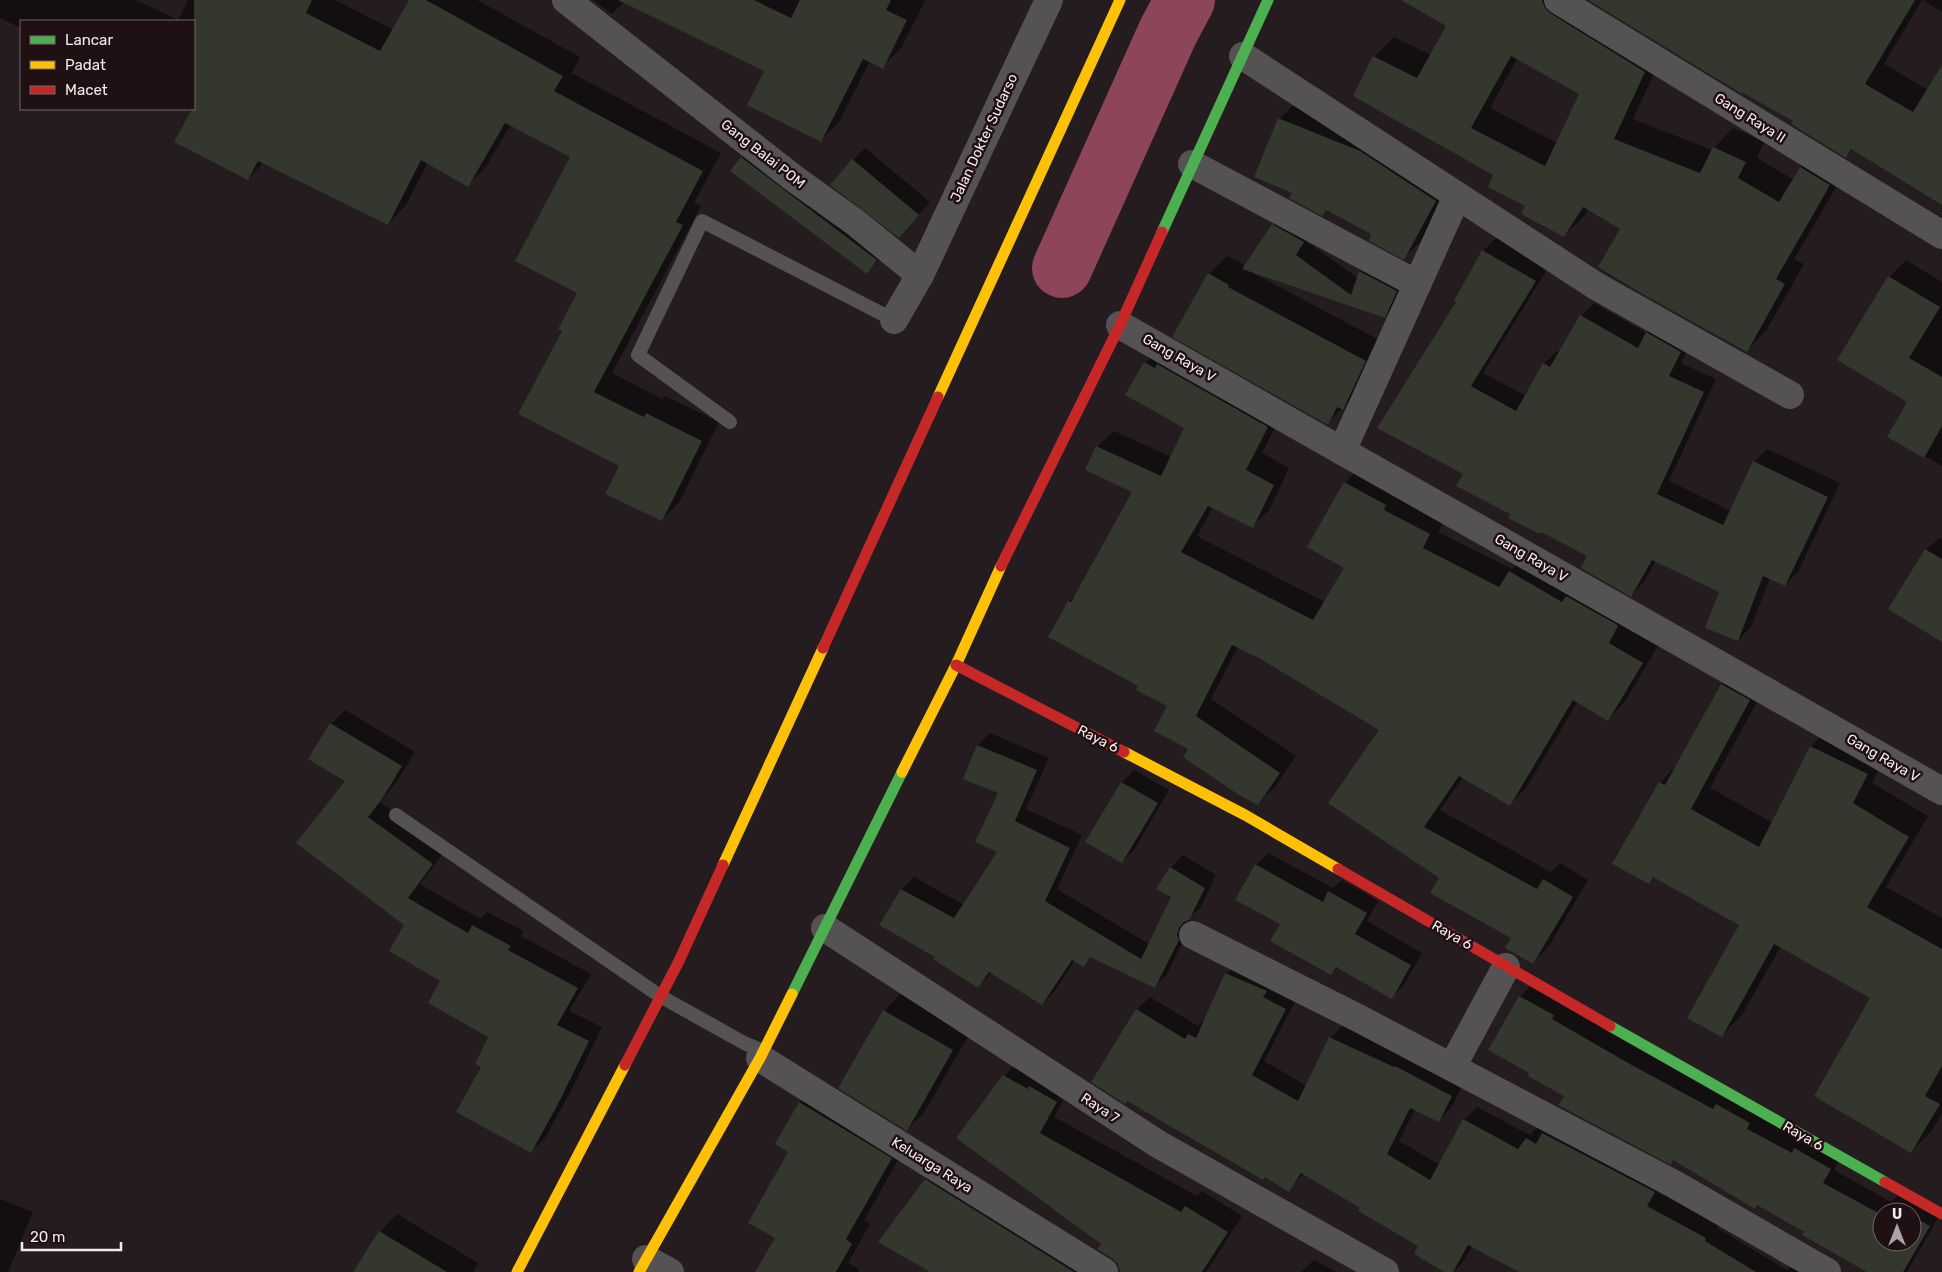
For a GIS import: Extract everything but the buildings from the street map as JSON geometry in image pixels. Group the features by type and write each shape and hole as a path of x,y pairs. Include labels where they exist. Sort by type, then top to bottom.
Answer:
{"street":[{"name":"Gang Balai POM","path":"566,0 792,177 856,223 920,276"},
{"name":"Jalan Dokter Sudarso","path":"920,276 1048,0"},
{"path":"517,1272 687,943 1120,0"},
{"path":"670,1272 643,1265 756,1051 825,928 956,665 1006,556 1120,325 1268,0"},
{"name":"Gang Raya II","path":"1558,0 1942,235"},
{"path":"1243,56 1596,286 1790,395"},
{"path":"1192,164 1417,284"},
{"path":"1342,451 1457,196"},
{"path":"894,320 920,276"},
{"name":"Gang Raya V","path":"1120,325 1942,791"},
{"name":"Raya 6","path":"956,665 1245,815 1506,967 1942,1214"},
{"name":"Raya 7","path":"825,928 1158,1144 1386,1272"},
{"path":"1193,934 1674,1184 1827,1272"},
{"path":"1452,1067 1506,967"},
{"name":"Keluarga Raya","path":"756,1051 1104,1272"}],"lane":[{"path":"730,422 638,355 702,221 894,320"},
{"path":"396,815 660,996 756,1051"}],"waterway":[{"path":"1062,268 1168,32 1185,0"}],"traffic: fast":[{"path":"1162,232 1268,0"},
{"path":"792,994 902,772"},
{"path":"1610,1026 1885,1182"}],"traffic: slow":[{"path":"938,397 1120,0"},
{"path":"902,772 956,665 1001,566"},
{"path":"723,865 823,648"},
{"path":"1124,752 1245,815 1338,869"},
{"path":"639,1272 760,1058 792,994"},
{"path":"517,1272 625,1065"}],"traffic: jam":[{"path":"1001,566 1120,325 1162,232"},
{"path":"823,648 938,397"},
{"path":"956,665 1124,752"},
{"path":"625,1065 679,961 723,865"},
{"path":"1338,869 1610,1026"},
{"path":"1885,1182 1942,1214"}]}
